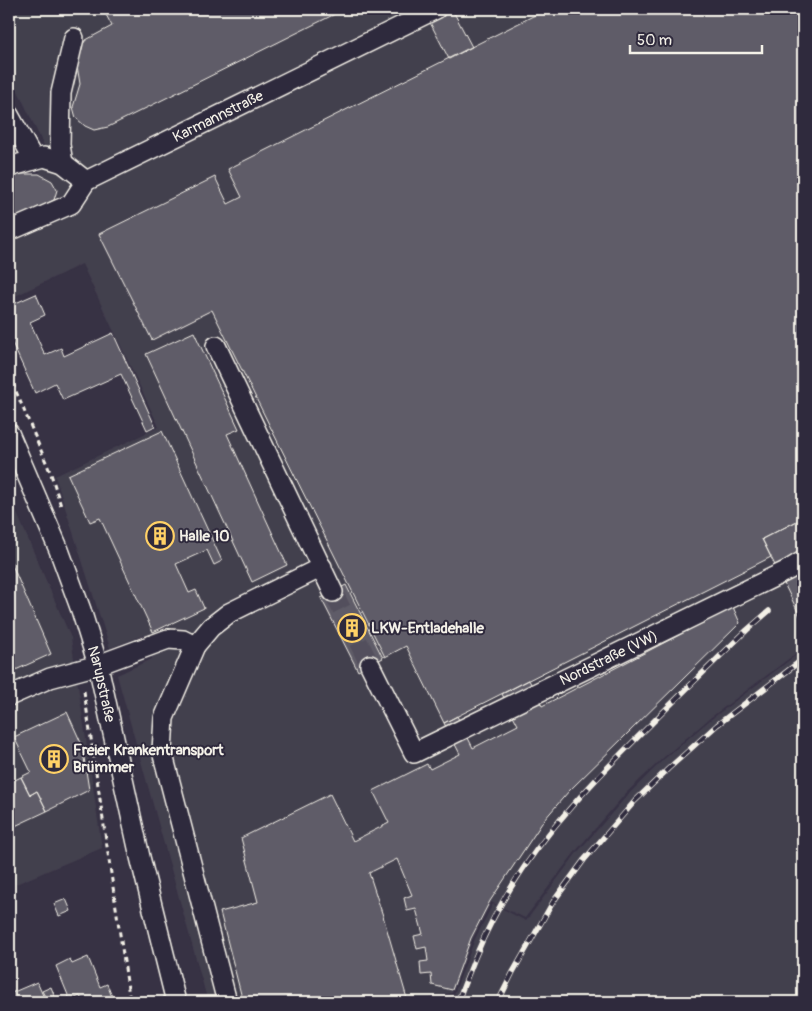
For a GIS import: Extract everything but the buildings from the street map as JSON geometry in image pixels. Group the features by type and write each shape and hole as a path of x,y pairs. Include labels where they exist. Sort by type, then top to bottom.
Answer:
{"street":[{"name":"Karmannstraße","path":"86,181 436,9"},
{"path":"63,163 60,145 61,93 74,38"},
{"path":"9,115 39,159"},
{"path":"9,167 39,159 63,163 86,181 71,204 9,231"},
{"path":"216,346 333,592"},
{"name":"Narupstraße","path":"9,433 59,550 81,610 98,665 140,857 176,1002"},
{"name":"Nordstraße (VW)","path":"370,664 414,753 788,570 803,560"},
{"path":"227,1002 162,751 164,718 195,646 211,627 229,613 322,567"},
{"path":"9,696 50,678 98,665 168,639 183,640 195,646"}],"path":[{"path":"98,665 84,695 130,1002"}],"shaded area":[{"path":"9,9 803,9 803,648 710,718 626,793 575,852 525,918 491,902 473,938 452,993 411,1002 208,1002 117,675 152,659 145,635 110,648 55,476 159,427 82,264 9,299 9,179 20,174 39,174 45,148 9,72"},
{"path":"9,495 71,638 102,848 9,887"},
{"path":"803,650 803,1002 418,1002 454,994 475,939 493,904 526,921 576,854 626,797 663,760 710,720"}],"tunnel":[{"path":"333,592 370,665"}],"railway":[{"path":"458,1002 490,925 508,892 549,833 623,752 747,630 769,611"},
{"path":"498,1002 553,902 584,860 635,801 717,725 803,659"}],"place":[{"name":"Halle 10","path":"160,536"},
{"name":"LKW-Entladehalle","path":"352,628"},
{"name":"Freier Krankentransport Brümmer","path":"54,759"}]}
